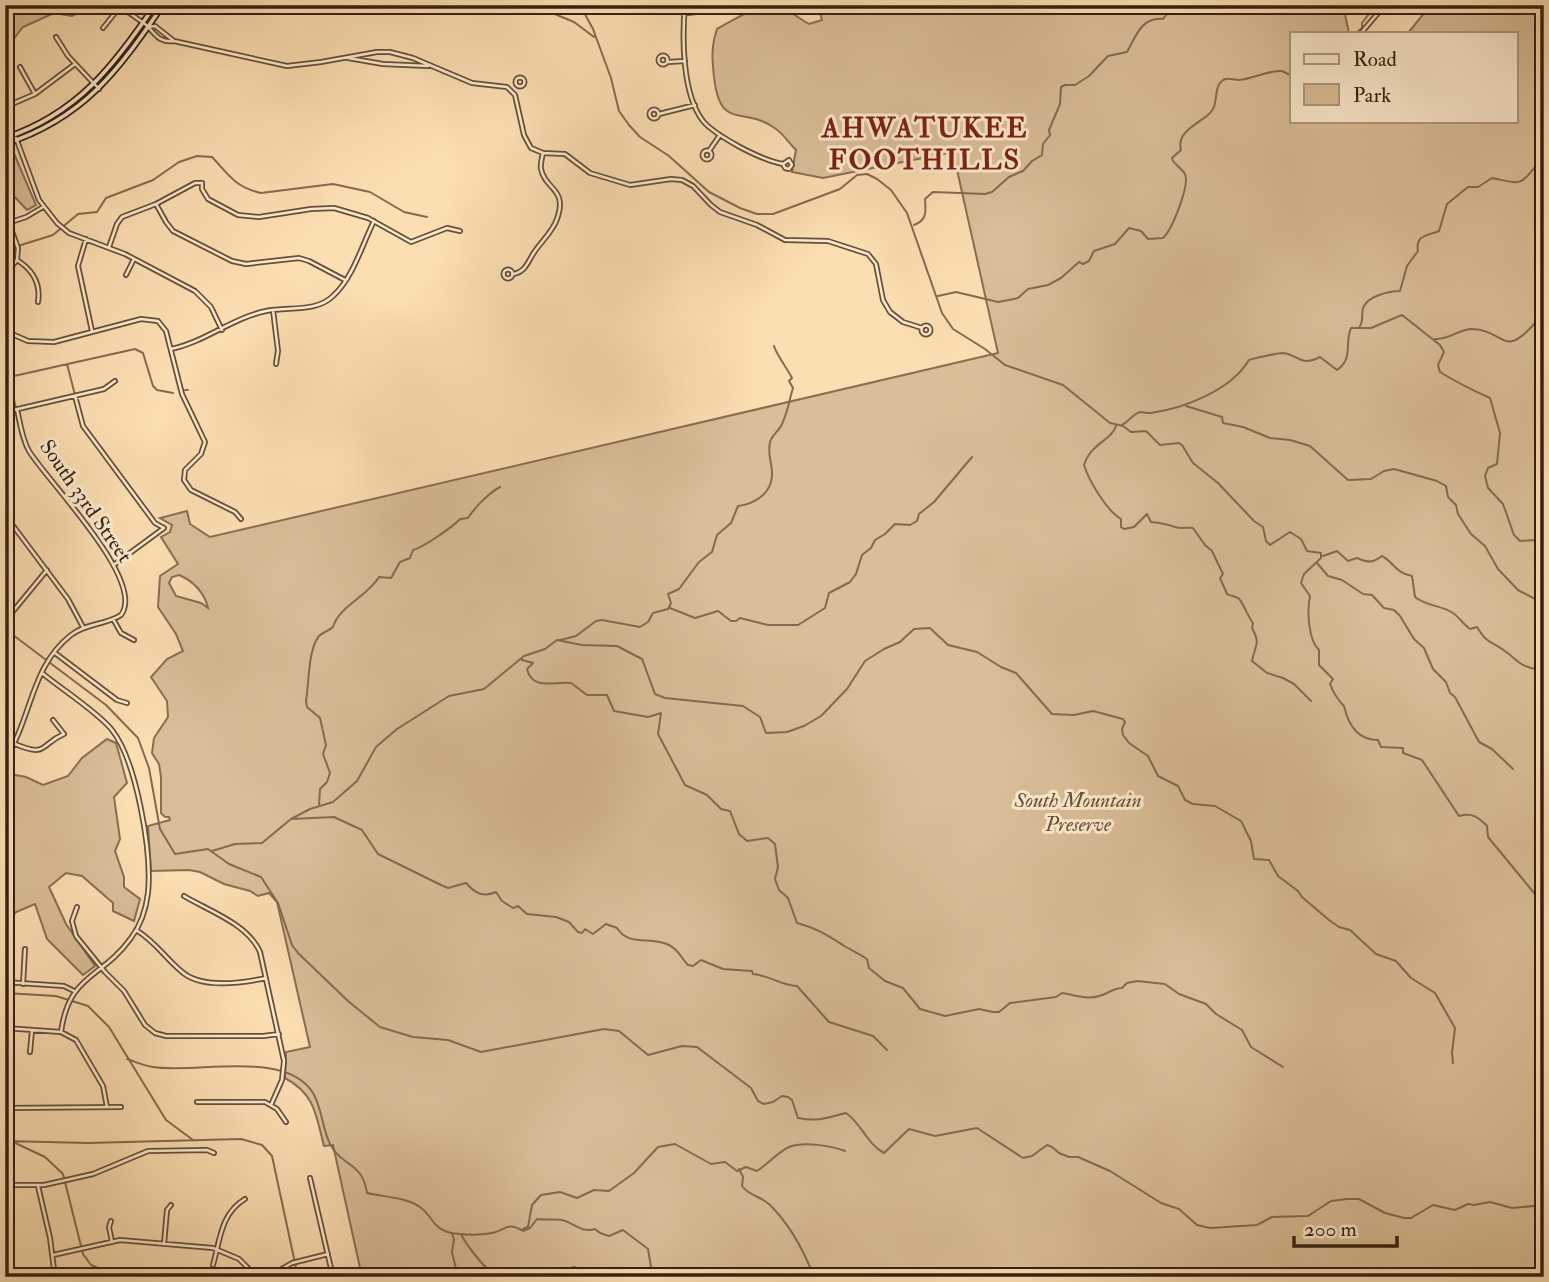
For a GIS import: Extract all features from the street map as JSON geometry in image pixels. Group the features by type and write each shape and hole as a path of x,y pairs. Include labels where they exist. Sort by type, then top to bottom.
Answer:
{"main road":[{"path":"5,138 52,124 99,89 125,61 155,5"},
{"path":"5,144 59,112 94,85 163,5"}],"street":[{"path":"662,5 684,13 696,12 713,5"},
{"path":"685,5 685,61 695,105 704,122 748,151 783,164"},
{"path":"784,5 788,9 794,5"},
{"path":"1362,32 1385,5"},
{"path":"103,28 120,6 166,42 174,41 287,66 390,52 433,66 472,83 507,87 513,91 527,143 531,148 543,153 565,154 590,173 630,185 682,180 693,186 720,212 757,225 785,240 828,241 868,254 876,264 883,300 890,312 903,322 922,328"},
{"path":"145,25 155,26 174,41"},
{"path":"158,38 162,31"},
{"path":"56,37 75,64 99,89"},
{"path":"345,58 383,64 433,66"},
{"path":"667,62 685,61"},
{"path":"5,107 35,94 75,64"},
{"path":"20,67 35,94"},
{"path":"513,91 517,86"},
{"path":"659,114 695,105"},
{"path":"709,151 720,135"},
{"path":"15,137 43,207 64,229 109,247 195,291 211,307 222,330"},
{"path":"513,274 519,273 527,265 557,220 560,199 543,175 543,153"},
{"path":"109,247 122,217 156,204 195,183 202,183 202,189 208,199 246,218 334,208 374,221 411,242 447,228 460,230"},
{"path":"156,204 173,231 232,261 246,264 299,258 345,280"},
{"path":"5,275 17,260 18,248 7,223 26,217 43,207"},
{"path":"171,349 192,343 259,313 320,304 331,299 345,280 374,221"},
{"path":"86,239 78,266 92,331"},
{"path":"126,275 134,259"},
{"path":"17,260 31,270 35,277 40,294 38,302"},
{"path":"273,310 278,351 276,364"},
{"path":"6,333 39,342 54,342 141,319 158,321 166,331 182,394 205,442 201,454 185,470 186,485 235,513 240,519"},
{"path":"5,412 108,388 115,380"},
{"path":"75,396 87,432 155,523 164,528 115,564"},
{"name":"South 33rd Street","path":"16,410 29,450 115,564 126,599 124,611 113,619"},
{"path":"5,515 68,599 83,627"},
{"path":"5,525 10,521"},
{"path":"5,621 47,570"},
{"path":"5,759 15,744 40,672 67,638 83,627 113,619 121,633 134,640"},
{"path":"55,653 117,700 127,703"},
{"path":"5,671 9,674 5,682"},
{"path":"40,672 110,727 122,744 146,837 148,893 136,930 125,946 71,995 61,1032"},
{"path":"15,744 40,751 48,746 64,734 53,720"},
{"path":"184,896 242,929 253,939 260,952 284,1068 271,1105"},
{"path":"77,907 72,921 73,930 101,968 124,991 145,1025 155,1033 166,1036 279,1034"},
{"path":"136,930 155,943 182,973 195,980 240,981 266,978"},
{"path":"23,984 25,949"},
{"path":"5,982 64,986 74,991"},
{"path":"5,1028 61,1032 76,1040 103,1086 107,1107"},
{"path":"30,1052 32,1030"},
{"path":"197,1102 256,1101 271,1105 283,1115 286,1122"},
{"path":"5,1108 121,1107"},
{"path":"5,1185 38,1186 62,1181 99,1172 148,1151 207,1150 214,1153"},
{"path":"310,1178 332,1277"},
{"path":"38,1186 55,1277"},
{"path":"213,1265 228,1214 245,1199"},
{"path":"164,1244 167,1210 170,1205"},
{"path":"111,1221 108,1227 112,1242"},
{"path":"53,1255 130,1240 217,1249 239,1259 257,1277"},
{"path":"268,1277 292,1263 327,1254"}],"green space":[{"path":"5,5 94,5 72,16 54,13 23,27 5,50"},
{"name":"South Mountain Preserve","path":"818,5 1343,5 1349,32 1290,32 1290,122 1518,122 1518,32 1409,32 1425,12 1436,5 1544,5 1544,1277 362,1277 333,1145 324,1146 313,1106 303,1091 285,1078 286,1052 310,1047 277,902 269,893 258,896 200,872 151,871 148,826 170,820 161,813 161,777 159,764 152,753 154,738 168,717 167,701 151,677 167,659 183,651 176,634 158,607 160,576 178,564 161,537 170,532 172,525 160,518 187,511 190,524 210,537 998,353 953,152 823,178 792,172 796,150 779,132 762,121 727,111 721,105 713,64 717,29 747,13 771,6 783,8 809,24 822,20","holes":["179,575 198,588 208,608 201,603 176,596 169,583 172,577"]},
{"path":"5,151 13,151 36,205 27,210 10,192 5,194"},
{"path":"107,739 116,743 127,783 114,797 120,839 115,851 124,877 124,887 140,899 134,921 113,911 113,903 82,876 66,873 49,887 66,924 95,966 83,975 47,939 35,904 16,912 5,924 5,773 26,777 43,785 68,776 82,758"}],"waterway":[{"path":"533,5 574,22 594,37"},
{"path":"580,5 593,29 611,78 619,111 640,137 669,156 709,192 757,214 773,214 840,189 857,175 867,174 877,179 891,190 907,213 942,313 953,329 1005,365 1063,385 1110,423 1123,426 1131,432 1146,431 1160,445 1179,443 1193,463 1218,483 1263,527 1266,541 1270,545 1290,532 1301,539 1307,551 1321,553 1321,558 1304,574 1301,583 1310,596 1309,624 1319,650 1319,665 1333,679 1330,684 1344,706 1351,725 1364,737 1378,740 1381,747 1403,748 1403,753 1422,760 1459,816 1474,816 1487,826 1488,837 1544,905"},
{"path":"914,225 923,218 925,199 933,192 992,192 1042,155 1043,144 1050,135 1049,130 1060,104 1061,87 1075,85 1089,76 1108,56 1127,52 1144,24 1163,19 1174,5"},
{"path":"1357,32 1371,11 1381,5"},
{"path":"938,296 956,292 998,302 1018,298 1028,289 1048,285 1061,278 1079,262 1083,264 1089,261 1094,251 1115,244 1129,228 1141,231 1148,239 1163,238 1179,207 1186,180 1185,174 1172,158 1181,150 1180,144 1185,133 1212,110 1220,83 1225,79 1239,80 1277,71 1290,75"},
{"path":"5,250 53,235 78,214 97,212 106,198 153,180 179,162 197,156 212,157 239,184 252,191 261,193 333,184 370,192 404,212 427,217"},
{"path":"1359,328 1363,309 1370,299 1400,291 1407,266 1418,251 1418,242 1423,237 1439,231 1447,204 1468,187 1478,187 1492,178 1518,182 1527,177 1537,164 1544,163"},
{"path":"1122,425 1140,412 1164,411 1206,396 1231,380 1252,359 1283,353 1304,361 1320,357 1337,370 1347,356 1351,328 1371,328 1402,315 1440,345 1444,352 1438,365 1440,372 1490,398 1500,433 1497,464 1488,468 1485,476 1488,488 1503,504 1514,535 1520,541 1535,540 1544,545"},
{"path":"1435,339 1472,329 1510,341 1516,340 1535,323 1544,326"},
{"path":"560,640 576,636 596,621 602,620 640,627 648,622 653,613 668,609 671,603 668,594 679,589 699,562 712,552 717,535 731,523 738,506 756,500 769,488 772,476 770,442 784,419 793,388 789,381 792,378 774,346"},
{"path":"5,378 135,349 143,353 153,386 157,390 173,393"},
{"path":"67,364 75,395"},
{"path":"8,377 16,408"},
{"path":"1186,406 1222,417 1223,423 1243,427 1270,438 1310,446 1348,480 1371,479 1384,471 1394,469 1446,486 1448,497 1456,505 1458,514 1471,534 1485,546 1498,569 1518,590 1535,599 1544,615"},
{"path":"1116,426 1091,452 1084,465 1099,495 1121,519 1121,527 1134,527 1147,514 1151,522 1178,528 1193,528 1212,551 1223,574 1220,578 1227,594 1240,599 1253,623 1257,641 1252,661 1267,673 1294,684 1311,701"},
{"path":"670,608 695,618 718,611 731,621 740,618 768,625 798,625 825,608 829,593 850,582 856,574 862,555 871,548 875,540 895,524 910,525 917,521 919,514 934,502 972,457"},
{"path":"319,806 320,789 327,782 330,773 323,754 326,745 320,718 307,707 306,701 315,642 333,627 341,613 379,577 391,578 400,562 410,558 413,550 437,537 460,519 468,518 482,501 500,487"},
{"path":"1323,556 1337,551 1348,561 1357,558 1370,562 1382,556 1402,573 1412,576 1415,597 1453,613 1470,629 1477,627 1488,641 1519,662 1541,670 1544,680"},
{"path":"1317,563 1328,576 1342,580 1363,594 1372,595 1384,608 1394,610 1400,616 1414,639 1424,648 1433,669 1446,682 1479,742 1492,749 1513,769"},
{"path":"291,819 310,809 333,802 357,781 376,747 397,729 449,696 484,689 524,656 545,649 557,640 582,645 617,646 642,659 655,694 665,698 743,706 760,717 766,733 787,732 821,716 847,689 865,661 900,642 914,629 930,628 948,645 977,652 1016,673 1052,714 1074,715 1093,711 1123,719 1123,735 1129,743 1148,756 1158,776 1178,786 1185,800 1193,804 1215,806 1241,821 1251,841 1254,859 1269,860 1278,876 1329,920 1350,930 1376,954 1396,961 1411,978 1435,993 1455,1028 1453,1063"},
{"path":"5,629 106,705 138,738 149,768 160,829 175,854 208,849 229,864 261,877 278,903 292,945 298,953 348,1001 380,1027 413,1037 448,1040 481,1052 604,1029 619,1031 648,1055 682,1046 697,1047 751,1088 758,1101 764,1104 782,1096 788,1097 792,1100 798,1118 812,1120 846,1113 884,1153 909,1129 935,1136 977,1128 1023,1158 1032,1156 1047,1145 1069,1157 1078,1157 1110,1171 1161,1203 1179,1209 1197,1225 1210,1228 1257,1225 1272,1217 1308,1216 1331,1201 1347,1199 1359,1199 1385,1213 1404,1218 1411,1218 1433,1205 1455,1210 1468,1204 1490,1202 1512,1208 1544,1205"},
{"path":"522,660 533,663 527,669 530,676 539,683 571,683 587,695 607,695 614,711 648,717 661,713 658,734 685,785 707,795 721,809 730,811 739,834 747,841 768,838 775,844 778,867 775,879 779,890 788,898 797,923 823,933 867,959 869,968 885,981 903,988 920,1009 945,1016 979,1009 999,1012 1010,1003 1056,997 1062,993 1094,997 1137,981 1165,984 1179,994 1206,1004 1216,1014 1242,1030 1251,1047 1283,1067"},
{"path":"212,851 235,844 262,843 291,819 334,817 362,830 378,854 448,888 466,883 480,894 496,892 502,901 513,908 518,906 527,914 556,917 569,922 578,932 582,933 585,929 593,934 606,924 617,928 628,937 669,945 688,965 693,966 701,960 723,969 752,971 753,974 797,986 829,1022 873,1036 887,1050"},
{"path":"5,993 56,996 88,1006 109,1027 166,1120 193,1140"},
{"path":"127,1059 150,1066 171,1068 262,1067 283,1071 300,1080 316,1099 330,1144 335,1152 361,1175 367,1193 414,1204 425,1211 439,1227 450,1233 484,1234 510,1227 521,1230 528,1227 532,1205 541,1195 560,1192 577,1198 594,1190 609,1191 634,1173 658,1147 675,1144 711,1164 725,1162 737,1171 746,1167 757,1171 781,1152 795,1145 817,1145 845,1151"},
{"path":"5,1141 88,1143 241,1139 262,1145 272,1156 298,1277"},
{"path":"11,1141 45,1157 63,1174 83,1254 91,1265 105,1271 160,1272 188,1277"},
{"path":"739,1169 743,1177 742,1186 777,1213 801,1248 814,1277"},
{"path":"523,1231 530,1228 537,1219 562,1220 582,1229 595,1229 609,1236 623,1230 648,1249 652,1273 648,1277"},
{"path":"452,1234 452,1252 457,1273 455,1277"},
{"path":"462,1236 477,1258 492,1273 508,1271 520,1277"},
{"path":"555,1277 558,1268 563,1270 574,1267 586,1272 621,1268"}],"district":[{"name":"AHWATUKEE FOOTHILLS","path":"925,143"}]}
